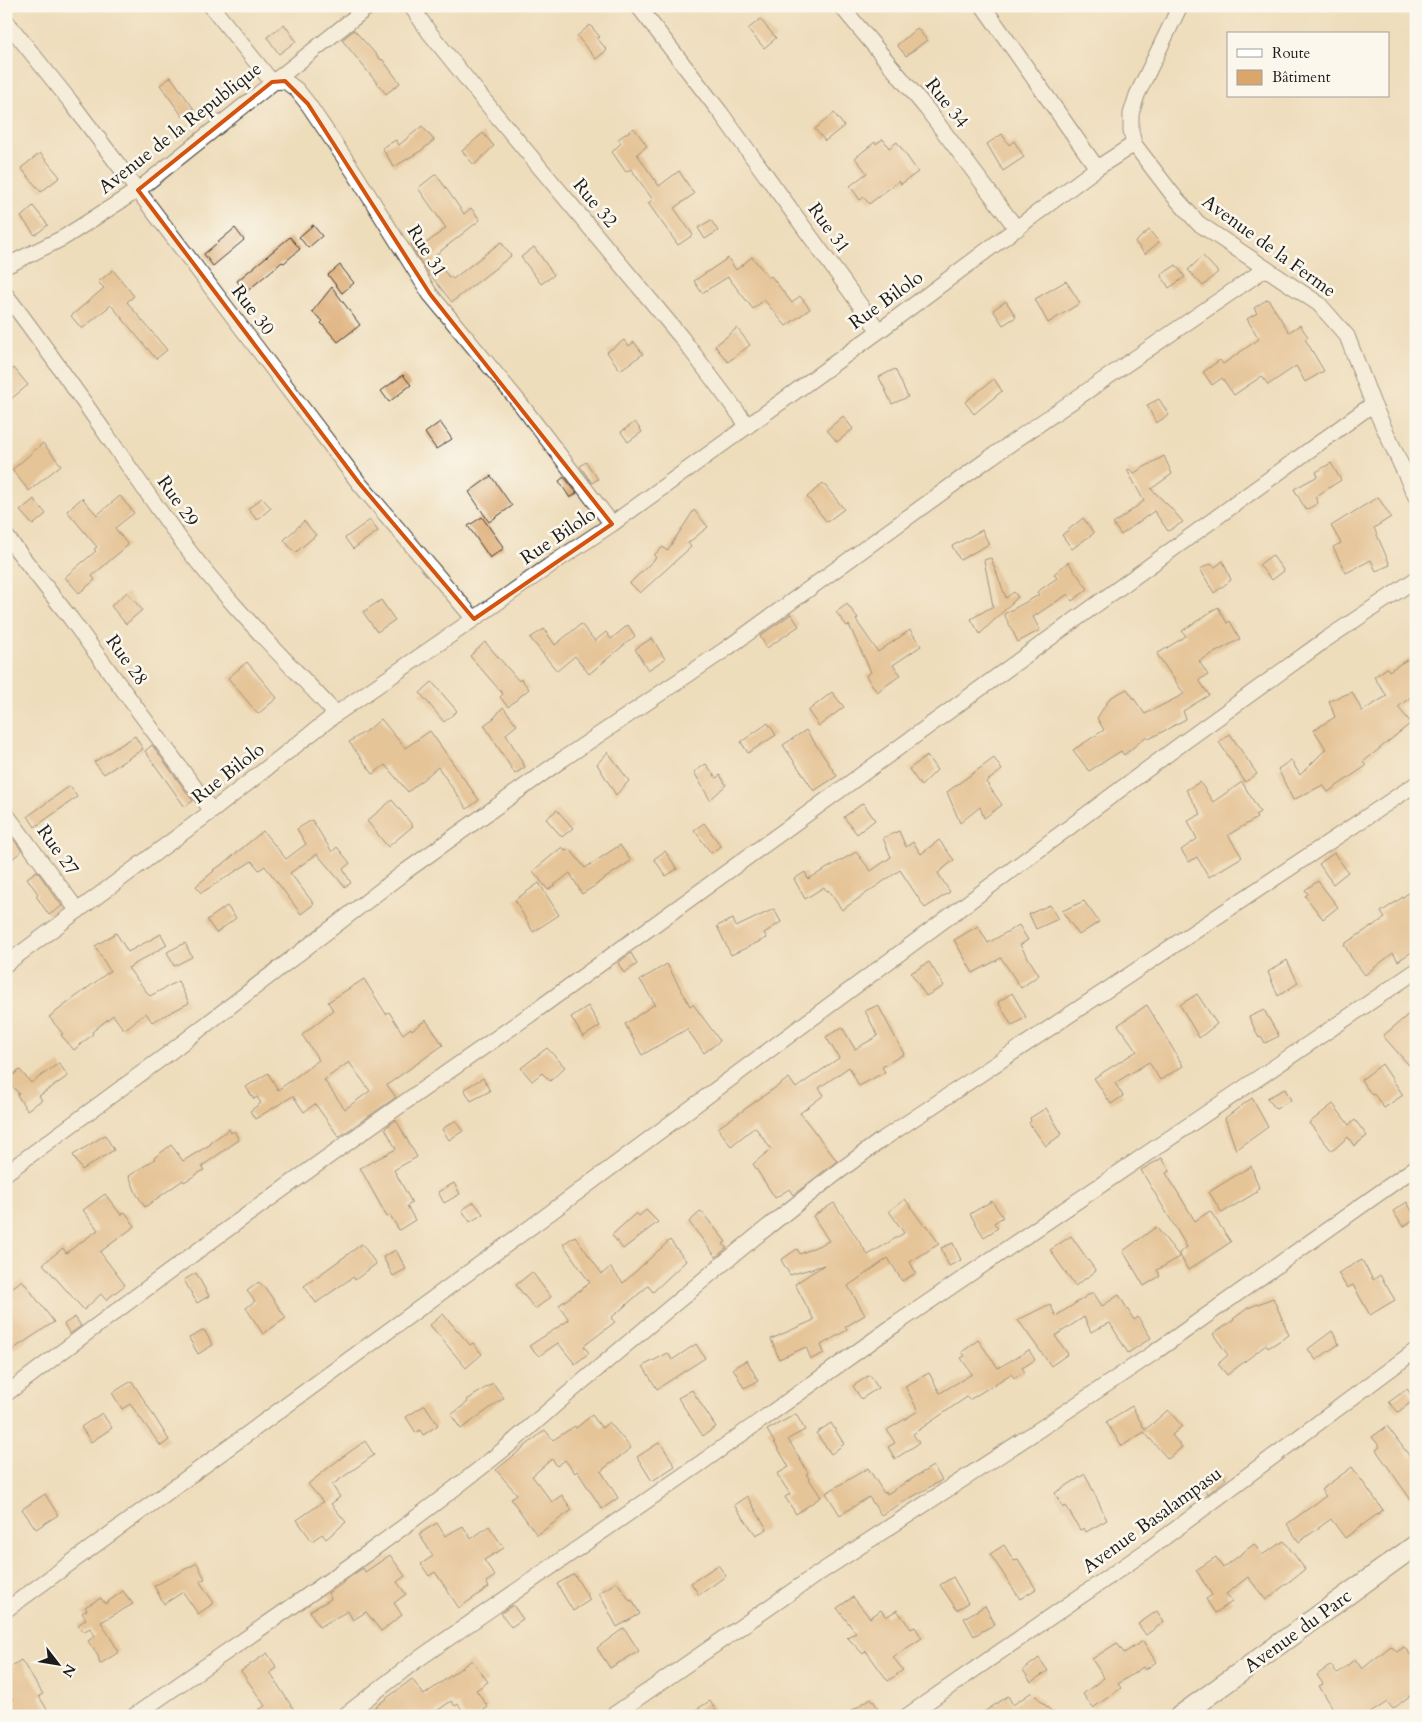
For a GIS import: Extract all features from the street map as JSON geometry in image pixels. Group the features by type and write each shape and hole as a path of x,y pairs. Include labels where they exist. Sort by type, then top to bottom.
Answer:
{"street":[{"path":"211,6 272,82"},
{"name":"Avenue de la Republique","path":"6,266 63,238 138,190 369,6"},
{"name":"Rue 32","path":"411,6 429,32 482,98 681,336 748,426"},
{"name":"Rue 31","path":"638,6 720,112 879,331"},
{"name":"Rue 34","path":"841,6 926,108 1017,229"},
{"path":"983,6 1098,168"},
{"name":"Avenue de la Ferme","path":"1180,6 1137,95 1131,114 1131,131 1134,144 1172,195 1198,223 1319,304 1347,336 1373,404 1416,497"},
{"name":"Rue 30","path":"6,21 70,100 358,483 474,620"},
{"name":"Rue 31","path":"272,82 285,81 297,90 308,104 356,175 430,294 519,402 612,524"},
{"name":"Rue Bilolo","path":"6,964 212,811 336,714 474,620 548,566 612,524 879,331 1098,168 1134,144"},
{"path":"6,1174 169,1053 406,871 563,759 726,649 991,457 1265,269"},
{"name":"Rue 29","path":"6,295 44,344 181,540 238,608 336,714"},
{"path":"6,1394 113,1312 252,1210 531,1014 1373,404"},
{"name":"Rue 28","path":"6,536 71,619 212,811"},
{"path":"6,1610 540,1221 1184,742 1325,640 1416,579"},
{"path":"134,1716 328,1582 416,1518 504,1449 768,1227 821,1184 880,1141 1416,784"},
{"name":"Rue 27","path":"6,814 78,911"},
{"path":"344,1716 414,1662 693,1469 896,1324 1416,971"},
{"path":"612,1716 810,1580 1156,1352 1416,1167"},
{"name":"Avenue Basalampasu","path":"907,1716 1149,1549 1416,1350"},
{"name":"Avenue du Parc","path":"1180,1716 1416,1545"}],"highlighted area":[{"path":"285,81 308,104 430,294 612,524 474,619 359,483 138,190 272,82"}],"building":[{"path":"760,19 776,38 764,48 748,29"},
{"path":"284,24 296,41 279,54 267,37"},
{"path":"590,25 600,37 597,38 607,50 596,59 577,36"},
{"path":"917,28 927,40 906,56 897,45"},
{"path":"354,30 382,59 400,83 386,94 342,40"},
{"path":"171,77 194,109 183,117 160,85"},
{"path":"834,113 844,126 825,141 815,129"},
{"path":"422,126 434,140 422,150 394,167 382,148 396,140 399,145"},
{"path":"634,128 647,146 637,154 659,186 679,171 694,194 674,208 693,235 678,245 648,203 653,200 631,169 626,172 612,152 621,143 618,139"},
{"path":"483,133 494,146 474,165 462,151"},
{"path":"1002,134 1009,145 1014,141 1024,157 1003,171 987,144"},
{"path":"883,139 889,148 897,142 918,172 901,184 899,181 869,204 864,197 860,200 850,186 867,173 855,158 875,142 876,144"},
{"path":"40,153 60,177 41,192 21,168"},
{"path":"436,174 464,214 471,208 480,220 433,257 449,277 453,279 501,242 511,256 452,302 423,266 411,245 419,239 424,245 446,228 418,188"},
{"path":"33,206 48,225 35,235 21,217"},
{"path":"711,220 718,231 705,239 698,228"},
{"path":"313,225 322,236 308,248 299,237"},
{"path":"235,228 244,240 213,266 204,254"},
{"path":"1149,230 1159,242 1145,254 1135,242"},
{"path":"290,237 300,249 246,292 237,281"},
{"path":"534,247 554,275 541,284 521,257"},
{"path":"1203,256 1218,272 1203,286 1188,270"},
{"path":"752,257 769,278 771,276 792,303 800,296 810,309 786,326 764,300 753,309 728,277 702,293 694,281 728,258 736,270"},
{"path":"340,265 354,283 342,293 328,275"},
{"path":"1176,265 1185,277 1169,288 1161,275"},
{"path":"113,270 134,296 127,302 167,350 156,359 111,305 82,329 71,316 104,288 98,282"},
{"path":"1066,281 1080,303 1048,323 1035,299"},
{"path":"332,287 360,325 338,342 321,323 323,321 312,312"},
{"path":"1268,299 1289,332 1300,325 1308,337 1305,339 1324,371 1305,382 1296,366 1268,385 1262,376 1234,395 1222,378 1212,385 1203,372 1220,360 1223,364 1259,339 1247,319 1257,313 1254,308"},
{"path":"1006,301 1016,317 1003,325 993,310"},
{"path":"737,328 750,345 728,362 715,346"},
{"path":"624,340 629,346 634,342 643,354 620,370 607,352"},
{"path":"14,368 28,385 6,403 6,374"},
{"path":"895,369 908,397 892,404 879,377"},
{"path":"403,375 411,385 389,402 381,391"},
{"path":"994,379 1002,391 974,414 965,402"},
{"path":"1159,399 1169,415 1156,423 1147,405"},
{"path":"843,416 853,429 837,442 827,430"},
{"path":"440,422 452,439 436,449 425,433"},
{"path":"635,422 642,432 628,442 621,432"},
{"path":"43,443 61,465 29,491 12,470"},
{"path":"1164,456 1172,474 1151,489 1183,522 1168,531 1154,511 1121,535 1113,524 1144,501 1127,470 1129,469 1134,473"},
{"path":"586,462 598,479 592,483 580,466"},
{"path":"1331,463 1341,480 1315,497 1318,503 1306,510 1294,489 1318,476 1316,472"},
{"path":"491,476 512,506 489,522 469,492"},
{"path":"564,477 577,493 570,498 559,481"},
{"path":"823,483 844,509 827,522 807,497"},
{"path":"120,496 134,513 115,528 128,545 92,576 95,580 79,593 65,577 96,551 94,549 97,547 67,511 82,498 97,515"},
{"path":"1378,497 1391,517 1374,528 1390,565 1376,571 1371,560 1346,573 1333,547 1341,543 1331,526"},
{"path":"262,498 271,508 257,520 248,509"},
{"path":"34,499 46,514 33,525 20,511"},
{"path":"694,510 708,527 688,543 691,547 640,593 630,583 656,558 654,555 663,547 667,551"},
{"path":"482,517 504,548 490,558 468,526"},
{"path":"1083,518 1094,533 1072,549 1062,535"},
{"path":"370,520 378,531 353,549 345,538"},
{"path":"304,521 316,535 295,553 284,540"},
{"path":"982,530 989,544 960,560 952,546"},
{"path":"1272,555 1284,571 1272,580 1259,565"},
{"path":"991,558 1006,598 1014,592 1018,597 980,634 971,619 993,606 984,560"},
{"path":"1223,561 1231,580 1214,593 1200,569 1210,564 1215,567"},
{"path":"1068,562 1088,589 1072,601 1068,594 1033,617 1040,630 1018,642 1004,614 1039,595 1037,592 1057,578 1054,574"},
{"path":"127,592 142,610 126,624 111,606"},
{"path":"381,600 395,620 377,632 363,612"},
{"path":"847,604 858,618 856,620 878,652 910,630 921,646 893,665 901,675 877,692 866,676 871,672 849,625 847,626 836,612"},
{"path":"1218,607 1227,623 1230,621 1240,639 1199,661 1208,675 1199,680 1209,695 1183,711 1186,719 1149,739 1147,736 1124,755 1121,751 1089,771 1073,750 1104,730 1097,718 1110,698 1127,689 1145,714 1184,694 1157,654 1186,636 1182,631"},
{"path":"791,614 799,626 767,648 760,636"},
{"path":"581,624 595,641 606,632 611,639 628,625 635,636 589,674 575,656 557,671 530,638 544,629 555,645"},
{"path":"652,638 665,659 648,670 635,649"},
{"path":"485,642 519,681 521,679 529,689 508,707 500,697 503,694 470,656"},
{"path":"1416,654 1416,693 1398,707 1411,723 1363,762 1366,766 1328,792 1323,785 1293,800 1278,769 1291,760 1300,775 1326,749 1314,730 1335,717 1329,701 1352,692 1362,711 1387,696 1374,677 1387,668 1389,671"},
{"path":"247,662 277,698 258,714 228,678"},
{"path":"432,682 457,711 444,722 420,693"},
{"path":"832,692 844,707 819,726 808,711"},
{"path":"503,707 517,725 506,734 525,767 515,774 484,725 494,718"},
{"path":"381,719 405,748 430,731 479,800 467,809 438,767 408,792 385,765 373,774 349,742"},
{"path":"768,723 776,735 748,753 741,742"},
{"path":"806,730 837,776 814,791 783,745"},
{"path":"1230,734 1257,774 1245,782 1219,742"},
{"path":"135,736 143,749 104,774 94,762"},
{"path":"152,745 193,801 185,807 145,751"},
{"path":"608,752 629,781 616,795 597,764"},
{"path":"927,756 937,770 921,786 909,769"},
{"path":"994,758 1002,770 986,782 1002,805 984,818 980,807 960,823 947,792"},
{"path":"706,764 716,778 720,775 726,785 710,800 694,772"},
{"path":"1200,782 1213,802 1242,782 1260,812 1255,815 1257,818 1228,835 1242,857 1209,877 1197,857 1189,862 1181,850 1197,839 1188,821 1201,814 1186,790"},
{"path":"70,786 77,797 35,827 28,816"},
{"path":"392,800 413,826 388,847 367,821"},
{"path":"863,803 875,820 857,834 844,817"},
{"path":"557,810 573,828 562,837 546,819"},
{"path":"312,820 332,852 337,847 350,863 343,869 351,883 345,887 317,854 290,873 314,904 301,914 265,866 259,870 252,861 201,893 196,886 213,870 263,831 286,859 306,844 297,829"},
{"path":"704,823 721,846 711,853 694,830"},
{"path":"899,831 906,847 913,842 921,854 939,840 954,860 938,873 950,892 925,908 900,870 842,910 824,887 805,899 794,879 805,872 808,879 856,852 871,871 891,857 883,838"},
{"path":"12,837 22,851 6,864 6,841"},
{"path":"620,845 631,861 582,894 570,873 548,890 533,871 562,847 566,851 570,849 585,868"},
{"path":"665,851 677,869 666,876 654,859"},
{"path":"1334,853 1348,872 1333,884 1319,864"},
{"path":"37,871 62,906 49,915 27,878"},
{"path":"1318,881 1338,907 1323,919 1305,896 1308,894 1305,890"},
{"path":"539,883 559,915 533,932 515,900"},
{"path":"1416,888 1416,949 1398,961 1393,953 1365,975 1344,944 1385,918 1381,912"},
{"path":"1084,901 1099,922 1079,935 1062,911"},
{"path":"1050,905 1058,919 1036,929 1029,914"},
{"path":"227,906 236,918 216,933 207,920"},
{"path":"774,909 781,922 764,933 767,938 731,955 717,926 733,919 736,927"},
{"path":"1019,925 1028,940 1020,945 1039,975 1021,988 1001,958 973,973 954,940 978,926 988,943"},
{"path":"116,933 128,952 161,934 167,945 128,968 150,996 178,981 189,1003 152,1022 146,1013 124,1030 113,1015 74,1050 49,1017 110,971 95,946"},
{"path":"185,943 192,957 174,966 167,952"},
{"path":"631,953 637,964 624,973 618,963"},
{"path":"1287,960 1298,983 1278,996 1268,972"},
{"path":"929,962 944,986 926,996 911,973"},
{"path":"667,964 690,1006 693,1004 720,1041 704,1053 687,1029 642,1055 625,1024 655,1004 640,980"},
{"path":"364,979 386,1014 389,1012 403,1034 426,1020 443,1045 387,1085 396,1097 339,1137 315,1104 304,1112 293,1096 255,1119 250,1111 261,1103 257,1097 254,1099 246,1087 268,1073 278,1090 319,1060 302,1035 333,1010 328,1002","holes":["349,1062 370,1091 345,1109 324,1080"]},
{"path":"1012,993 1026,1017 1012,1026 998,1002"},
{"path":"1197,994 1217,1024 1199,1038 1180,1005"},
{"path":"878,1005 904,1054 882,1067 885,1072 859,1086 849,1067 819,1088 824,1095 800,1113 837,1161 793,1195 789,1189 775,1198 753,1164 771,1149 755,1127 731,1146 718,1128 789,1078 796,1088 839,1058 826,1037 842,1027 855,1049 878,1036 865,1011"},
{"path":"1147,1005 1183,1066 1160,1080 1149,1062 1115,1083 1123,1096 1111,1104 1094,1078 1137,1051 1118,1025"},
{"path":"588,1006 600,1026 583,1037 571,1017"},
{"path":"1416,1008 1416,1073 1383,1036"},
{"path":"1264,1010 1279,1036 1265,1043 1261,1036 1259,1038 1249,1017"},
{"path":"547,1048 565,1067 550,1081 542,1073 532,1081 521,1068"},
{"path":"59,1063 68,1076 39,1096 42,1100 27,1110 17,1095 19,1094 7,1079 20,1070 31,1083"},
{"path":"1382,1064 1403,1095 1384,1108 1361,1080"},
{"path":"483,1078 490,1091 471,1101 464,1089"},
{"path":"1285,1089 1291,1100 1276,1109 1267,1098"},
{"path":"1252,1098 1268,1127 1236,1150 1225,1118"},
{"path":"1333,1104 1349,1125 1355,1120 1367,1136 1354,1146 1348,1137 1332,1151 1309,1123"},
{"path":"1046,1108 1062,1134 1046,1146 1029,1123 1031,1121 1030,1118"},
{"path":"396,1120 417,1157 394,1170 412,1203 407,1206 415,1220 399,1230 390,1215 387,1217 360,1168 396,1149 385,1128"},
{"path":"456,1120 463,1131 449,1140 442,1129"},
{"path":"229,1129 231,1133 234,1131 239,1140 202,1166 204,1170 184,1182 183,1180 145,1207 137,1195 129,1176 155,1159 171,1145 183,1161 211,1144"},
{"path":"105,1135 114,1150 82,1170 73,1155"},
{"path":"1162,1158 1170,1171 1166,1173 1195,1221 1210,1211 1231,1242 1188,1270 1179,1253 1187,1247 1141,1170"},
{"path":"1251,1166 1259,1188 1255,1190 1257,1192 1222,1213 1209,1192"},
{"path":"454,1183 460,1194 444,1203 438,1192"},
{"path":"105,1194 121,1215 125,1212 135,1226 100,1252 125,1285 106,1300 101,1294 84,1310 43,1264 63,1248 66,1253 98,1230 83,1210"},
{"path":"905,1199 925,1227 927,1225 939,1244 910,1262 916,1273 902,1281 888,1258 848,1286 865,1315 845,1327 847,1330 821,1345 824,1353 811,1359 806,1347 779,1359 771,1339 814,1320 795,1284 824,1265 790,1275 781,1260 797,1249 800,1254 829,1241 813,1216 834,1203 868,1255 904,1233 889,1211"},
{"path":"992,1201 1003,1217 994,1223 998,1228 984,1237 970,1214"},
{"path":"474,1202 483,1214 470,1222 462,1210"},
{"path":"1407,1202 1416,1219 1403,1227 1393,1211"},
{"path":"646,1210 658,1222 623,1249 612,1235 636,1213 639,1216"},
{"path":"701,1211 726,1242 723,1244 727,1248 716,1257 689,1222"},
{"path":"1156,1227 1180,1257 1157,1270 1160,1276 1144,1286 1123,1251"},
{"path":"575,1236 602,1274 610,1267 623,1283 670,1240 686,1261 653,1292 648,1286 611,1318 615,1322 584,1346 589,1353 575,1364 558,1343 539,1356 529,1346 569,1320 559,1305 590,1283 563,1244"},
{"path":"1071,1236 1096,1271 1075,1286 1050,1250"},
{"path":"953,1243 961,1260 949,1266 941,1248"},
{"path":"362,1244 376,1264 355,1280 353,1277 316,1303 304,1286"},
{"path":"396,1250 406,1269 393,1276 383,1257"},
{"path":"1362,1260 1373,1280 1380,1275 1395,1300 1370,1315 1353,1285 1347,1288 1338,1273"},
{"path":"532,1272 551,1297 535,1309 516,1285"},
{"path":"196,1273 209,1296 197,1303 184,1280"},
{"path":"22,1280 54,1322 6,1354 6,1293"},
{"path":"259,1282 264,1286 286,1318 263,1334 246,1308 255,1301 247,1291"},
{"path":"1093,1292 1102,1306 1119,1295 1134,1320 1138,1317 1151,1338 1128,1353 1110,1323 1091,1332 1084,1317 1055,1336 1068,1354 1051,1366 1018,1320 1050,1304 1056,1316"},
{"path":"1273,1298 1289,1335 1268,1348 1266,1345 1227,1375 1218,1364 1228,1355 1213,1334 1248,1308"},
{"path":"443,1314 470,1345 473,1343 482,1354 466,1368 430,1325"},
{"path":"75,1317 81,1326 70,1334 64,1324"},
{"path":"204,1330 213,1345 198,1354 189,1338"},
{"path":"1332,1331 1339,1344 1316,1360 1308,1349"},
{"path":"978,1340 998,1368 1029,1350 1035,1360 1022,1368 1025,1372 1014,1378 1011,1374 969,1400 967,1397 913,1434 919,1443 895,1459 888,1447 895,1443 887,1430 918,1411 905,1386 929,1373 940,1393 972,1374 961,1358 965,1356 962,1352"},
{"path":"696,1344 705,1358 657,1389 643,1366 668,1353 672,1360"},
{"path":"747,1360 758,1381 744,1388 733,1368"},
{"path":"870,1375 878,1388 861,1399 853,1386"},
{"path":"132,1381 169,1440 161,1446 130,1404 122,1409 112,1393"},
{"path":"493,1383 504,1398 461,1429 451,1415 468,1402 467,1400"},
{"path":"1407,1389 1415,1399 1398,1412 1389,1402"},
{"path":"692,1390 716,1427 703,1436 678,1398"},
{"path":"425,1405 438,1425 423,1435 420,1430 416,1433 406,1417"},
{"path":"1132,1406 1145,1430 1168,1410 1182,1426 1172,1435 1182,1447 1168,1459 1144,1432 1122,1446 1106,1422"},
{"path":"102,1413 112,1428 91,1442 81,1427"},
{"path":"796,1414 805,1430 788,1439 808,1473 806,1474 821,1497 796,1514 785,1497 790,1494 777,1474 789,1467 767,1430"},
{"path":"592,1415 602,1428 609,1422 631,1448 601,1471 618,1498 602,1509 577,1471 575,1473 565,1460 557,1466 552,1459 532,1476 552,1502 562,1495 572,1510 537,1535 511,1499 517,1494 496,1470 545,1430 553,1440 575,1426 576,1428"},
{"path":"831,1423 844,1444 831,1454 816,1433"},
{"path":"1387,1426 1411,1458 1416,1455 1416,1507 1376,1450 1380,1447 1372,1437"},
{"path":"365,1441 374,1455 332,1485 340,1497 331,1504 346,1522 326,1539 322,1534 312,1541 297,1520 323,1502 308,1484"},
{"path":"660,1442 675,1466 652,1481 637,1457"},
{"path":"933,1466 942,1480 881,1515 869,1497 840,1515 826,1493 868,1468 884,1493 886,1492 887,1494"},
{"path":"1352,1467 1383,1510 1345,1538 1331,1519 1299,1542 1287,1524 1326,1496 1321,1490"},
{"path":"1217,1468 1226,1479 1208,1494 1199,1483"},
{"path":"1085,1474 1107,1520 1086,1532 1084,1528 1080,1530 1066,1506 1063,1508 1055,1493"},
{"path":"45,1494 58,1515 36,1529 22,1509"},
{"path":"747,1496 767,1529 756,1535 734,1505"},
{"path":"437,1523 445,1536 463,1526 471,1539 489,1526 504,1548 484,1560 495,1576 486,1582 489,1587 459,1608 435,1572 429,1576 421,1564 433,1556 419,1534"},
{"path":"1284,1541 1305,1569 1266,1600 1248,1577 1226,1594 1232,1602 1215,1613 1206,1599 1212,1595 1196,1570 1216,1557 1223,1568 1254,1544 1262,1555"},
{"path":"1004,1545 1014,1561 1018,1560 1036,1589 1020,1599 990,1554"},
{"path":"390,1555 405,1576 397,1582 406,1594 394,1603 402,1615 381,1631 366,1612 353,1620 348,1611 319,1627 310,1611 331,1599 328,1593 357,1572 363,1568 365,1572"},
{"path":"197,1563 205,1579 200,1582 214,1603 198,1614 183,1592 164,1604 154,1586"},
{"path":"718,1565 726,1576 699,1595 691,1583"},
{"path":"574,1574 590,1600 573,1611 557,1584"},
{"path":"953,1577 968,1603 957,1610 940,1585"},
{"path":"617,1582 630,1601 632,1600 640,1614 617,1627 599,1593"},
{"path":"123,1591 133,1604 101,1622 119,1652 100,1664 98,1656 88,1641 95,1636 90,1628 83,1632 78,1625 86,1619 82,1613 87,1610 85,1607 101,1598 105,1604"},
{"path":"853,1597 870,1618 881,1610 886,1617 897,1610 911,1629 915,1627 922,1638 893,1657 903,1670 888,1681 866,1651 863,1654 847,1637 856,1633 837,1608"},
{"path":"513,1605 523,1619 511,1627 501,1613"},
{"path":"985,1606 995,1624 974,1636 964,1618"},
{"path":"1157,1611 1164,1622 1146,1635 1138,1624"},
{"path":"624,1628 639,1651 610,1668 597,1648"},
{"path":"1143,1641 1156,1662 1145,1670 1143,1667 1118,1684 1121,1688 1093,1708 1083,1694 1104,1678 1092,1659 1117,1643 1124,1653"},
{"path":"1391,1646 1397,1652 1404,1647 1416,1661 1416,1691 1393,1709 1387,1702 1366,1716 1338,1716 1319,1686 1323,1684 1317,1675 1331,1665 1337,1674 1355,1659 1362,1669"},
{"path":"267,1653 277,1668 270,1673 298,1716 249,1716 265,1706 241,1671"},
{"path":"1039,1658 1048,1671 1031,1682 1023,1670"},
{"path":"21,1660 43,1694 39,1696 51,1716 6,1716 6,1705 13,1700 6,1691 6,1670"},
{"path":"472,1660 488,1682 476,1690 488,1707 476,1716 465,1716 458,1704 455,1706 451,1701 430,1716 363,1716 412,1679 424,1695"},
{"path":"1032,1692 1056,1716 978,1716 1008,1696 1013,1705"},
{"path":"871,1698 878,1708 866,1716 844,1716"},
{"path":"710,1701 719,1716 686,1716"}]}
